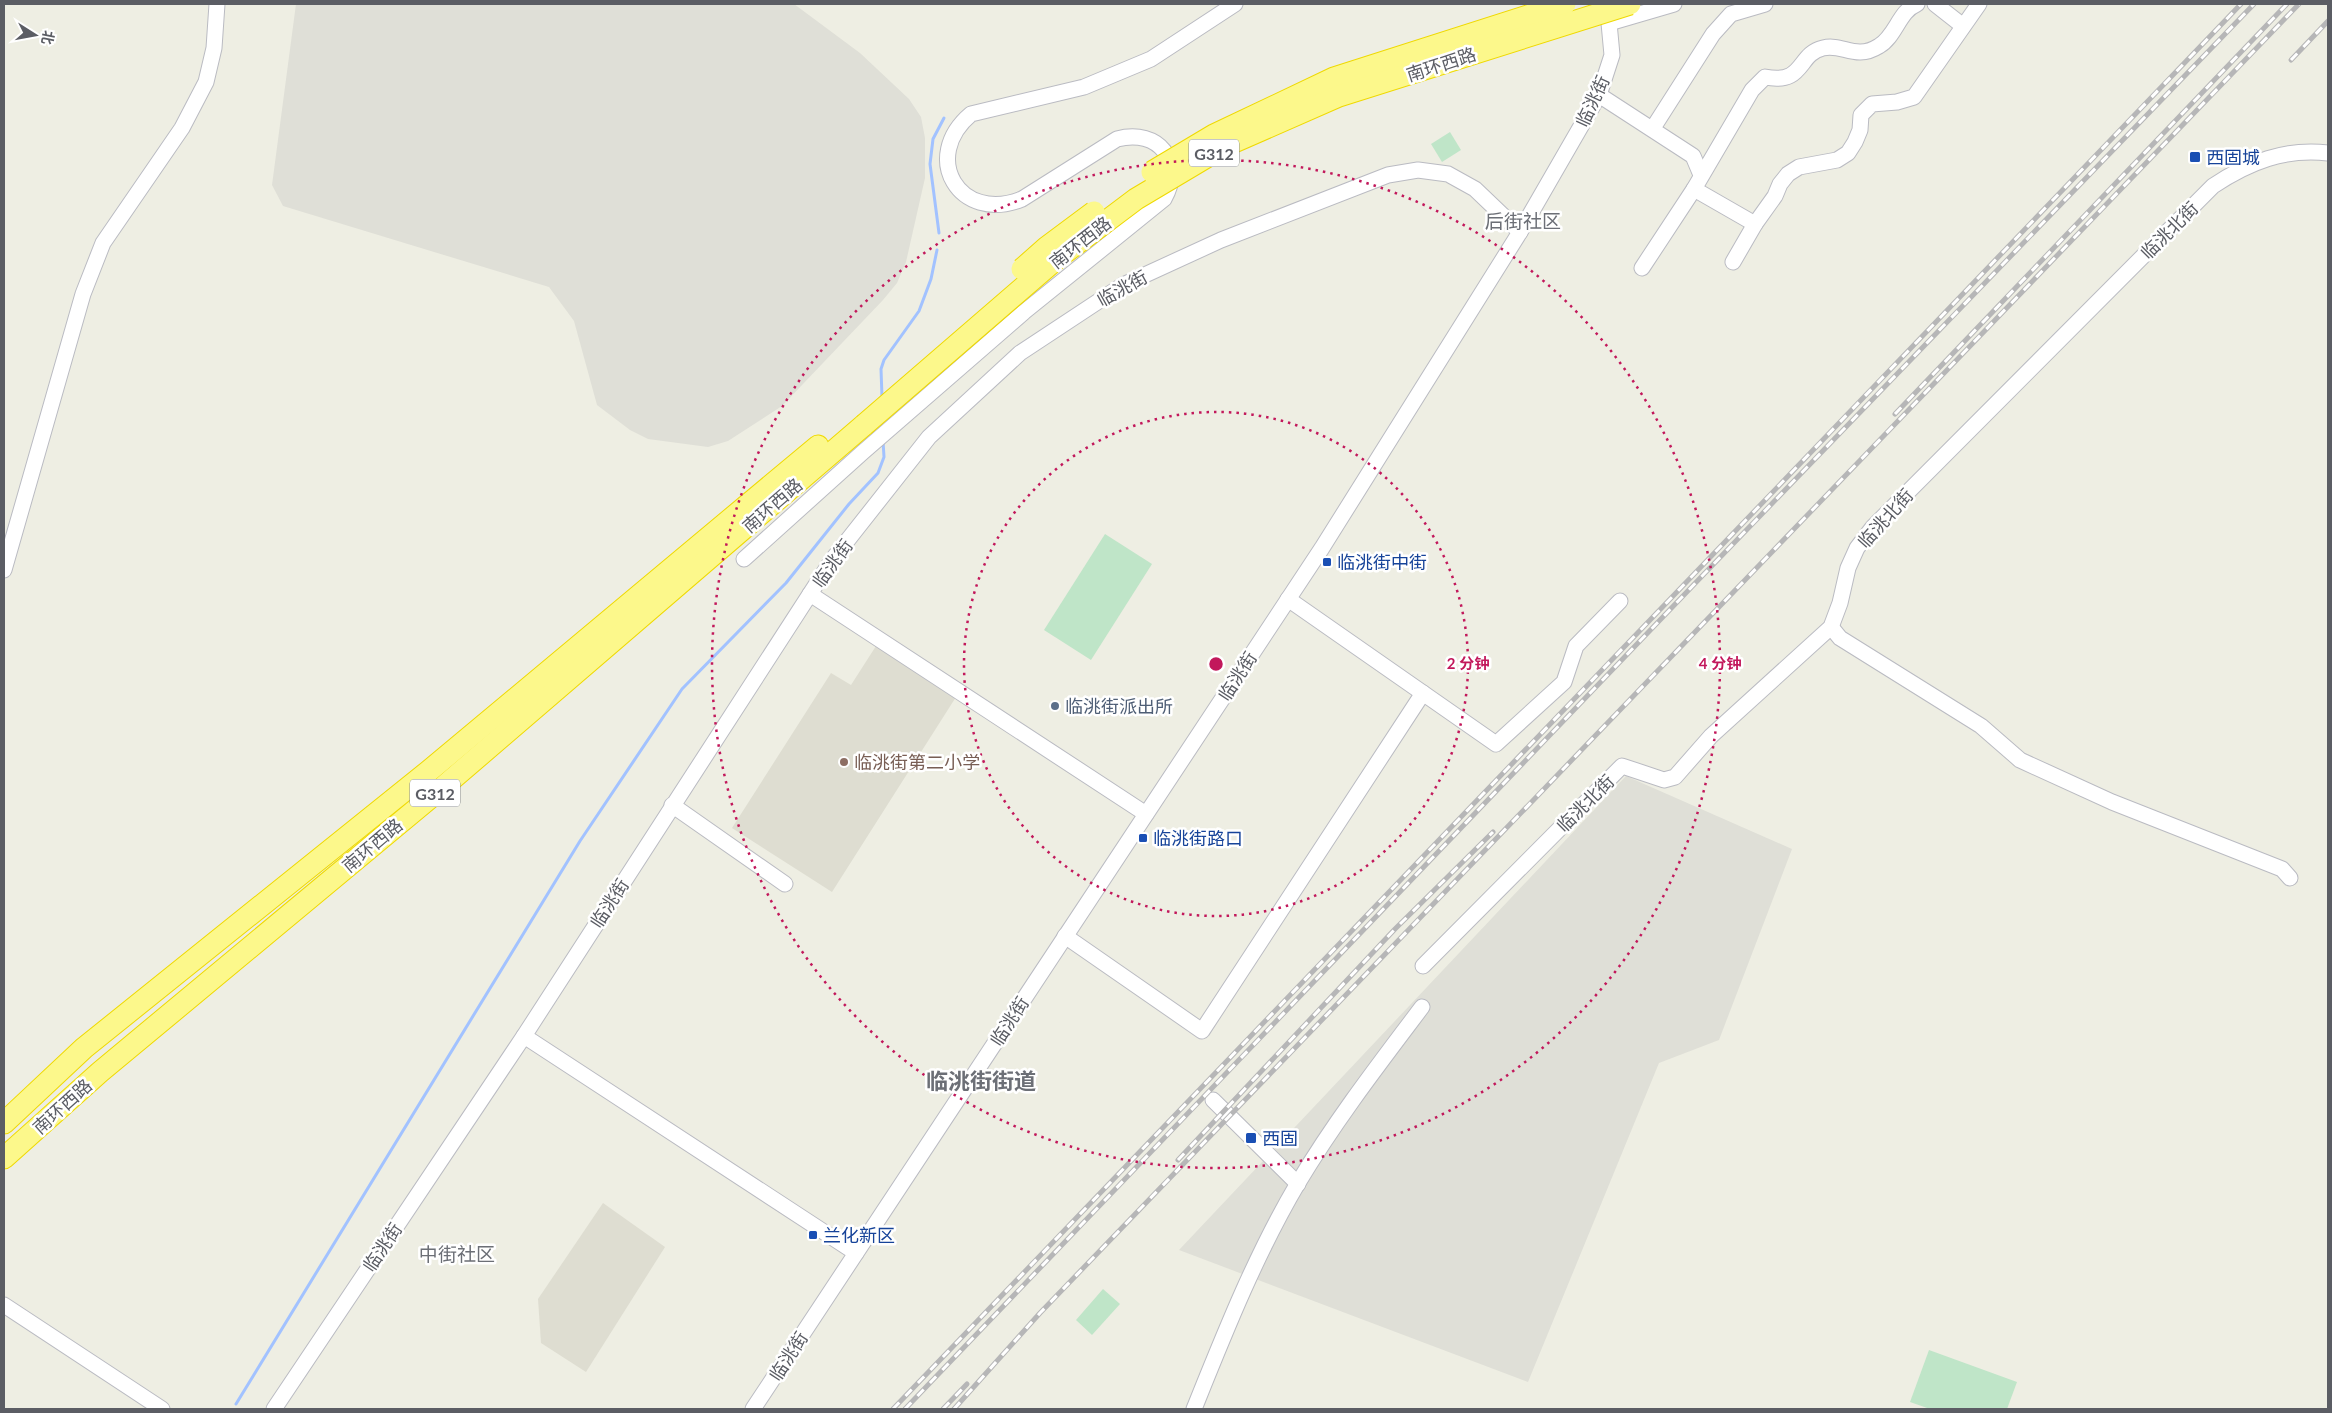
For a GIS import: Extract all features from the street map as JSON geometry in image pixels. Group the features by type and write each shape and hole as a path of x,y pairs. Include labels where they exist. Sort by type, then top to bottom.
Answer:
{"highway":[{"name":"南环西路","path":"4,1158 100,1072 442,787 863,418 1047,247 1127,187 1214,135 1334,78 1565,4"},
{"name":"南环西路","path":"4,1123 84,1048 430,770 1055,260 1136,199 1225,146 1340,96 1630,4"}],"street":[{"path":"4,570 83,294 103,243 182,128 206,82 214,48 217,4"},
{"path":"744,559 863,452 1024,312 1164,199 1171,188 1173,175 1170,162 1164,151 1155,142 1143,137 1130,136 1117,140 1022,199 1007,205 992,206 977,202 964,194 954,182 948,168 947,152 951,137 959,124 971,114 1084,87 1151,59 1235,4"},
{"name":"临洮街","path":"753,1409 1288,599 1520,232 1600,95 1612,55 1609,23 1603,4"},
{"path":"1609,23 1674,4"},
{"path":"1653,128 1713,34 1731,14 1766,4"},
{"path":"1642,268 1694,189 1752,90 1766,77 1785,78 1794,74 1811,54 1824,48 1832,47 1853,53 1867,52 1880,46 1890,36 1907,10 1917,4"},
{"path":"1935,4 1963,26"},
{"path":"1733,262 1788,174 1799,167 1837,160 1848,153 1860,130 1861,115 1866,109 1879,102 1897,102 1914,97 1979,4"},
{"path":"1600,95 1693,156 1701,175"},
{"name":"临洮北街","path":"1423,966 1622,766 1664,780 1675,777 1711,736 1830,628 1840,603 1848,568 1857,548 1873,527 2213,186 2250,164 2292,152 2328,153"},
{"name":"临洮街","path":"274,1409 524,1036 832,560 929,437 1020,353 1123,285 1221,240 1388,175 1418,170 1448,174 1475,189 1520,232"},
{"path":"1694,189 1755,224"},
{"name":"临洮街","path":"810,594 1146,814"},
{"path":"1288,599 1496,744 1564,682 1576,646 1620,601"},
{"path":"1830,628 1840,638 1981,726 2020,760 2112,802 2282,869 2290,878"},
{"path":"1065,936 1202,1031 1423,692"},
{"path":"672,805 785,884"},
{"path":"1194,1409 1221,1340 1267,1242 1298,1184 1339,1118 1422,1007"},
{"path":"524,1036 856,1253"},
{"path":"1213,1100 1298,1184"},
{"path":"4,1306 162,1409"}],"shaded area":[{"path":"296,4 794,4 860,53 909,99 921,117 925,138 925,178 906,262 897,283 782,406 728,441 708,447 648,439 630,430 597,405 574,321 549,287 283,206 272,185"},
{"name":"临洮街第二小学","path":"876,646 956,697 832,892 732,828 831,673 851,685"},
{"path":"1626,776 1792,849 1719,1040 1659,1063 1528,1382 1179,1250"},
{"path":"603,1203 665,1247 586,1372 541,1343 538,1299"}],"green space":[{"path":"1450,132 1461,150 1442,162 1431,144"},
{"path":"1105,534 1152,564 1091,660 1044,630"},
{"path":"1103,1289 1120,1304 1092,1335 1076,1320"},
{"path":"1929,1350 2017,1382 2007,1409 1930,1409 1910,1402"}],"waterway":[{"path":"939,233 930,164 933,139 944,118"},
{"path":"882,397 881,369 884,360 919,311 931,279 937,250"},
{"path":"236,1404 580,841 682,689 786,583 849,504 878,473 884,457 883,441"}],"railway":[{"path":"893,1409 2241,4"},
{"path":"905,1409 1704,574 2254,4"},
{"path":"1895,414 2287,4"},
{"path":"954,1409 1040,1313 2299,4"},
{"path":"2291,60 2328,21"},
{"path":"1178,1160 1395,929 1493,832"},
{"path":"943,1409 967,1384"}],"place":[{"name":"西固城","path":"2195,157"},
{"name":"临洮街中街","path":"1327,562"},
{"name":"临洮街派出所","path":"1055,706"},
{"name":"临洮街第二小学","path":"844,762"},
{"name":"临洮街路口","path":"1143,838"},
{"name":"西固","path":"1251,1138"},
{"name":"兰化新区","path":"813,1235"}],"district":[{"name":"后街社区","path":"1523,220"},
{"name":"临洮街街道","path":"981,1080"},
{"name":"中街社区","path":"457,1253"}]}
